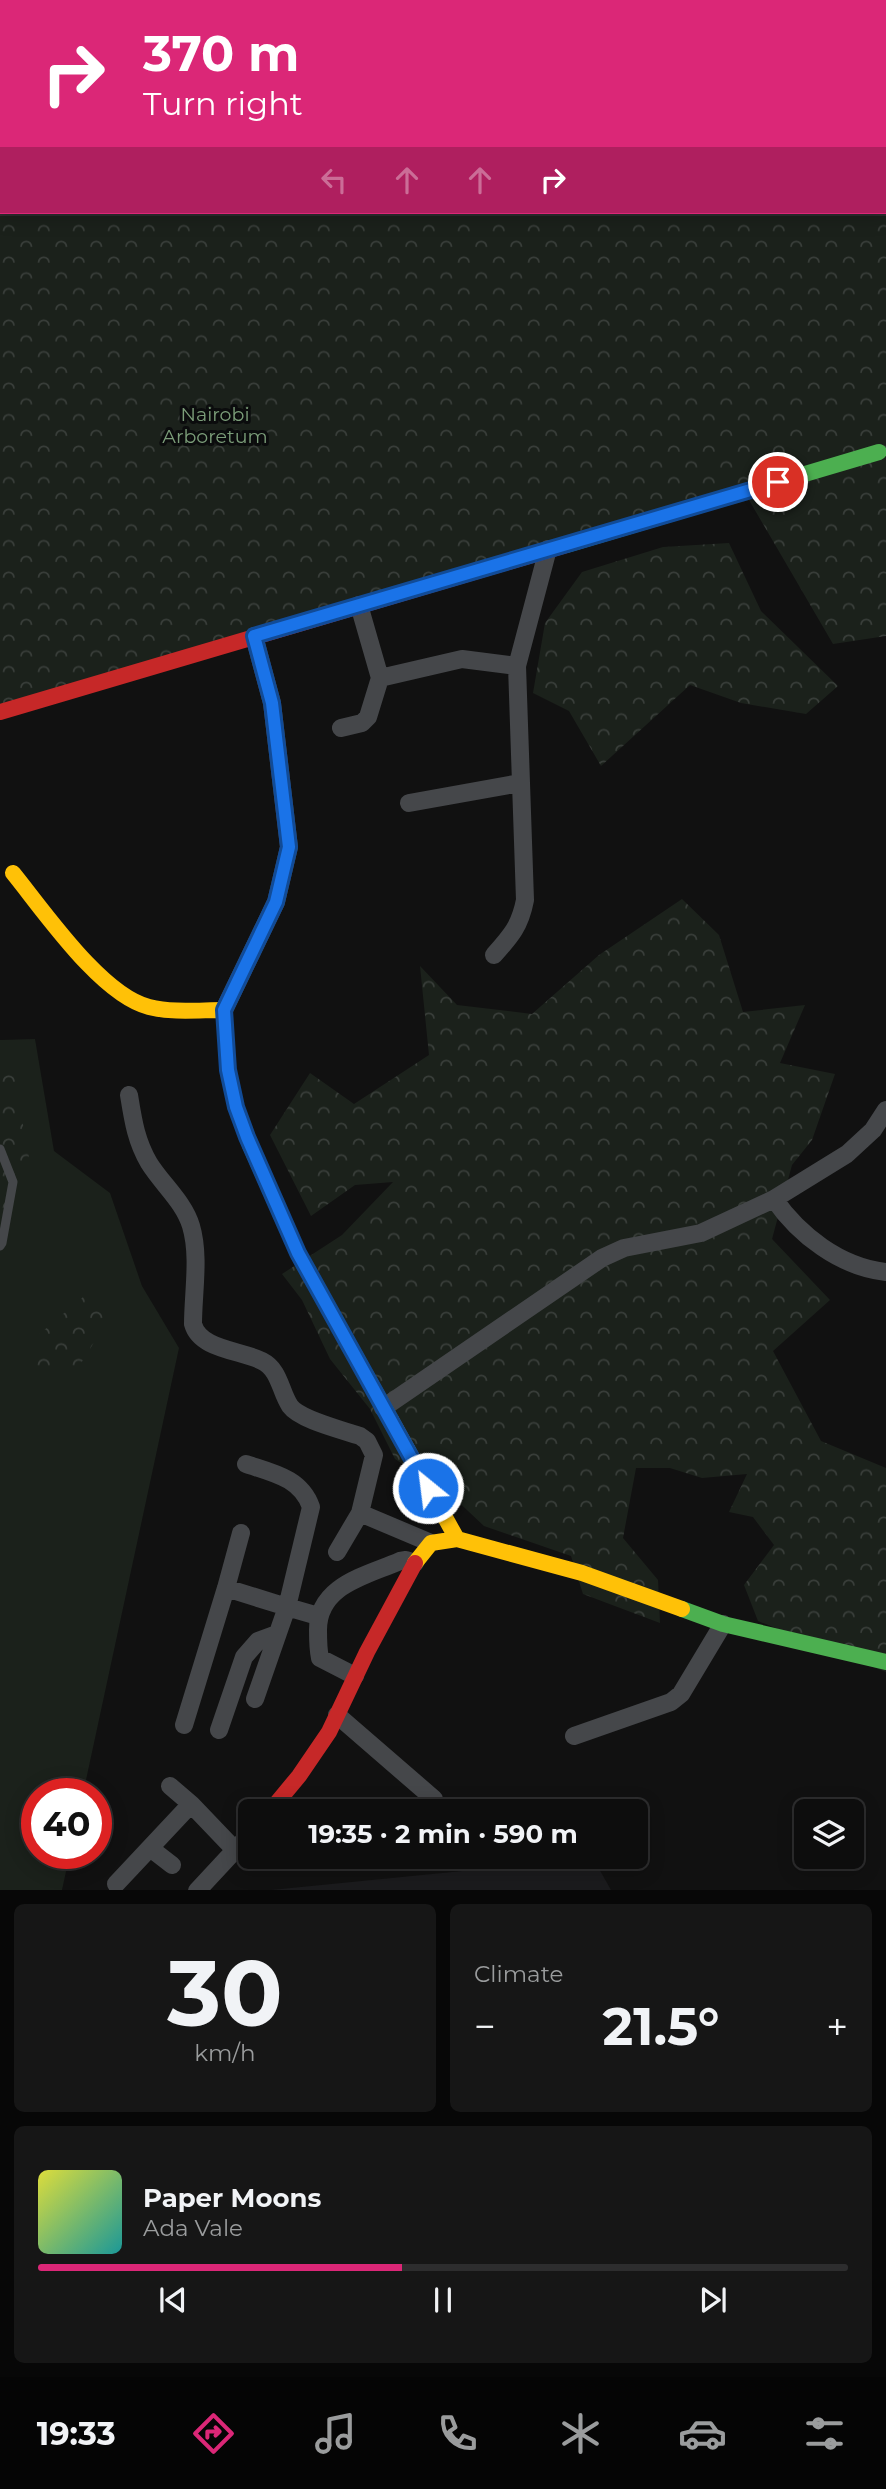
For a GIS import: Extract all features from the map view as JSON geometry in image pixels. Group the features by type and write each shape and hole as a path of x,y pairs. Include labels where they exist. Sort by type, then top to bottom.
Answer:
{"street":[{"path":"0,712 879,452"},
{"path":"494,955 514,933 522,918 525,901 517,666 548,549"},
{"path":"341,728 362,723 368,717 380,678 359,605"},
{"path":"254,636 272,703 289,847 276,902 224,1010 228,1070 236,1107 253,1153 298,1253 457,1539"},
{"path":"380,678 462,659 517,666"},
{"path":"409,803 520,783"},
{"path":"13,873 98,974 137,1004 157,1009 224,1010"},
{"path":"129,1095 134,1128 141,1149 183,1209 191,1225 194,1244 195,1333 203,1340 269,1365 290,1406 300,1415 360,1436 367,1441 374,1455 360,1513 337,1552"},
{"path":"383,1408 602,1258 624,1248 701,1233 774,1199 846,1154 873,1130 886,1110"},
{"path":"774,1199 804,1234 834,1254 873,1270 886,1272"},
{"path":"246,1464 289,1479 307,1495 312,1507 287,1607 255,1699"},
{"path":"360,1513 431,1543 457,1539 582,1573 723,1624 886,1662"},
{"path":"184,1725 241,1533"},
{"path":"280,1799 329,1732 355,1676 415,1563 431,1543"},
{"path":"355,1676 320,1658 318,1616 329,1597 344,1585 400,1561 415,1563"},
{"path":"226,1588 318,1616"},
{"path":"574,1736 671,1702 681,1694 723,1624"},
{"path":"219,1730 244,1657 258,1641 277,1634"},
{"path":"337,1715 435,1799"},
{"path":"170,1786 235,1850"},
{"path":"116,1884 191,1804"},
{"path":"198,1890 238,1847"},
{"path":"150,1848 172,1866"}],"lane":[{"path":"0,1149 13,1182 0,1246"}],"shaded area":[{"path":"482,1869 599,1869 611,1890 271,1890"}],"green space":[{"name":"Nairobi Arboretum","path":"0,214 886,214 886,636 833,644 749,500 0,706"},
{"path":"729,543 761,611 838,686 806,714 741,703 690,685 601,766 569,711 533,693 545,623 582,572 663,547"},
{"path":"682,899 719,935 743,1012 805,1005 780,1063 835,1074 812,1140 792,1165 772,1239 830,1300 773,1351 821,1441 886,1468 886,1672 758,1621 744,1585 774,1545 753,1517 729,1512 747,1474 702,1478 670,1468 636,1468 623,1538 658,1580 660,1623 583,1594 571,1556 484,1526 451,1495 395,1459 370,1409 330,1359 302,1300 282,1274 342,1235 393,1182 355,1185 311,1216 270,1135 310,1073 354,1104 429,1055 420,966 457,1005 532,1014 599,955"},
{"path":"35,1039 54,1151 110,1193 142,1286 179,1348 86,1778 21,1778 21,1869 67,1869 62,1890 0,1890 0,1040"},
{"path":"0,1069 14,1075 30,1163 0,1217"},
{"path":"83,1297 108,1320 78,1368 35,1369 36,1337"}],"traffic: fast":[{"path":"566,545 879,452"},
{"path":"250,1145 298,1253 391,1420"},
{"path":"682,1609 723,1624 886,1662"}],"traffic: slow":[{"path":"13,873 75,950 112,986 131,999 149,1007 167,1010 224,1010 228,1070 236,1107 250,1145"},
{"path":"391,1420 457,1539"},
{"path":"415,1563 431,1543 457,1539 582,1573 682,1609"}],"traffic: jam":[{"path":"0,712 566,545"},
{"path":"280,1799 329,1732 367,1652 415,1563"}],"route":[{"path":"428,1488 298,1253 253,1153 236,1107 228,1070 224,1010 276,902 289,847 272,703 254,636 778,482"}]}
